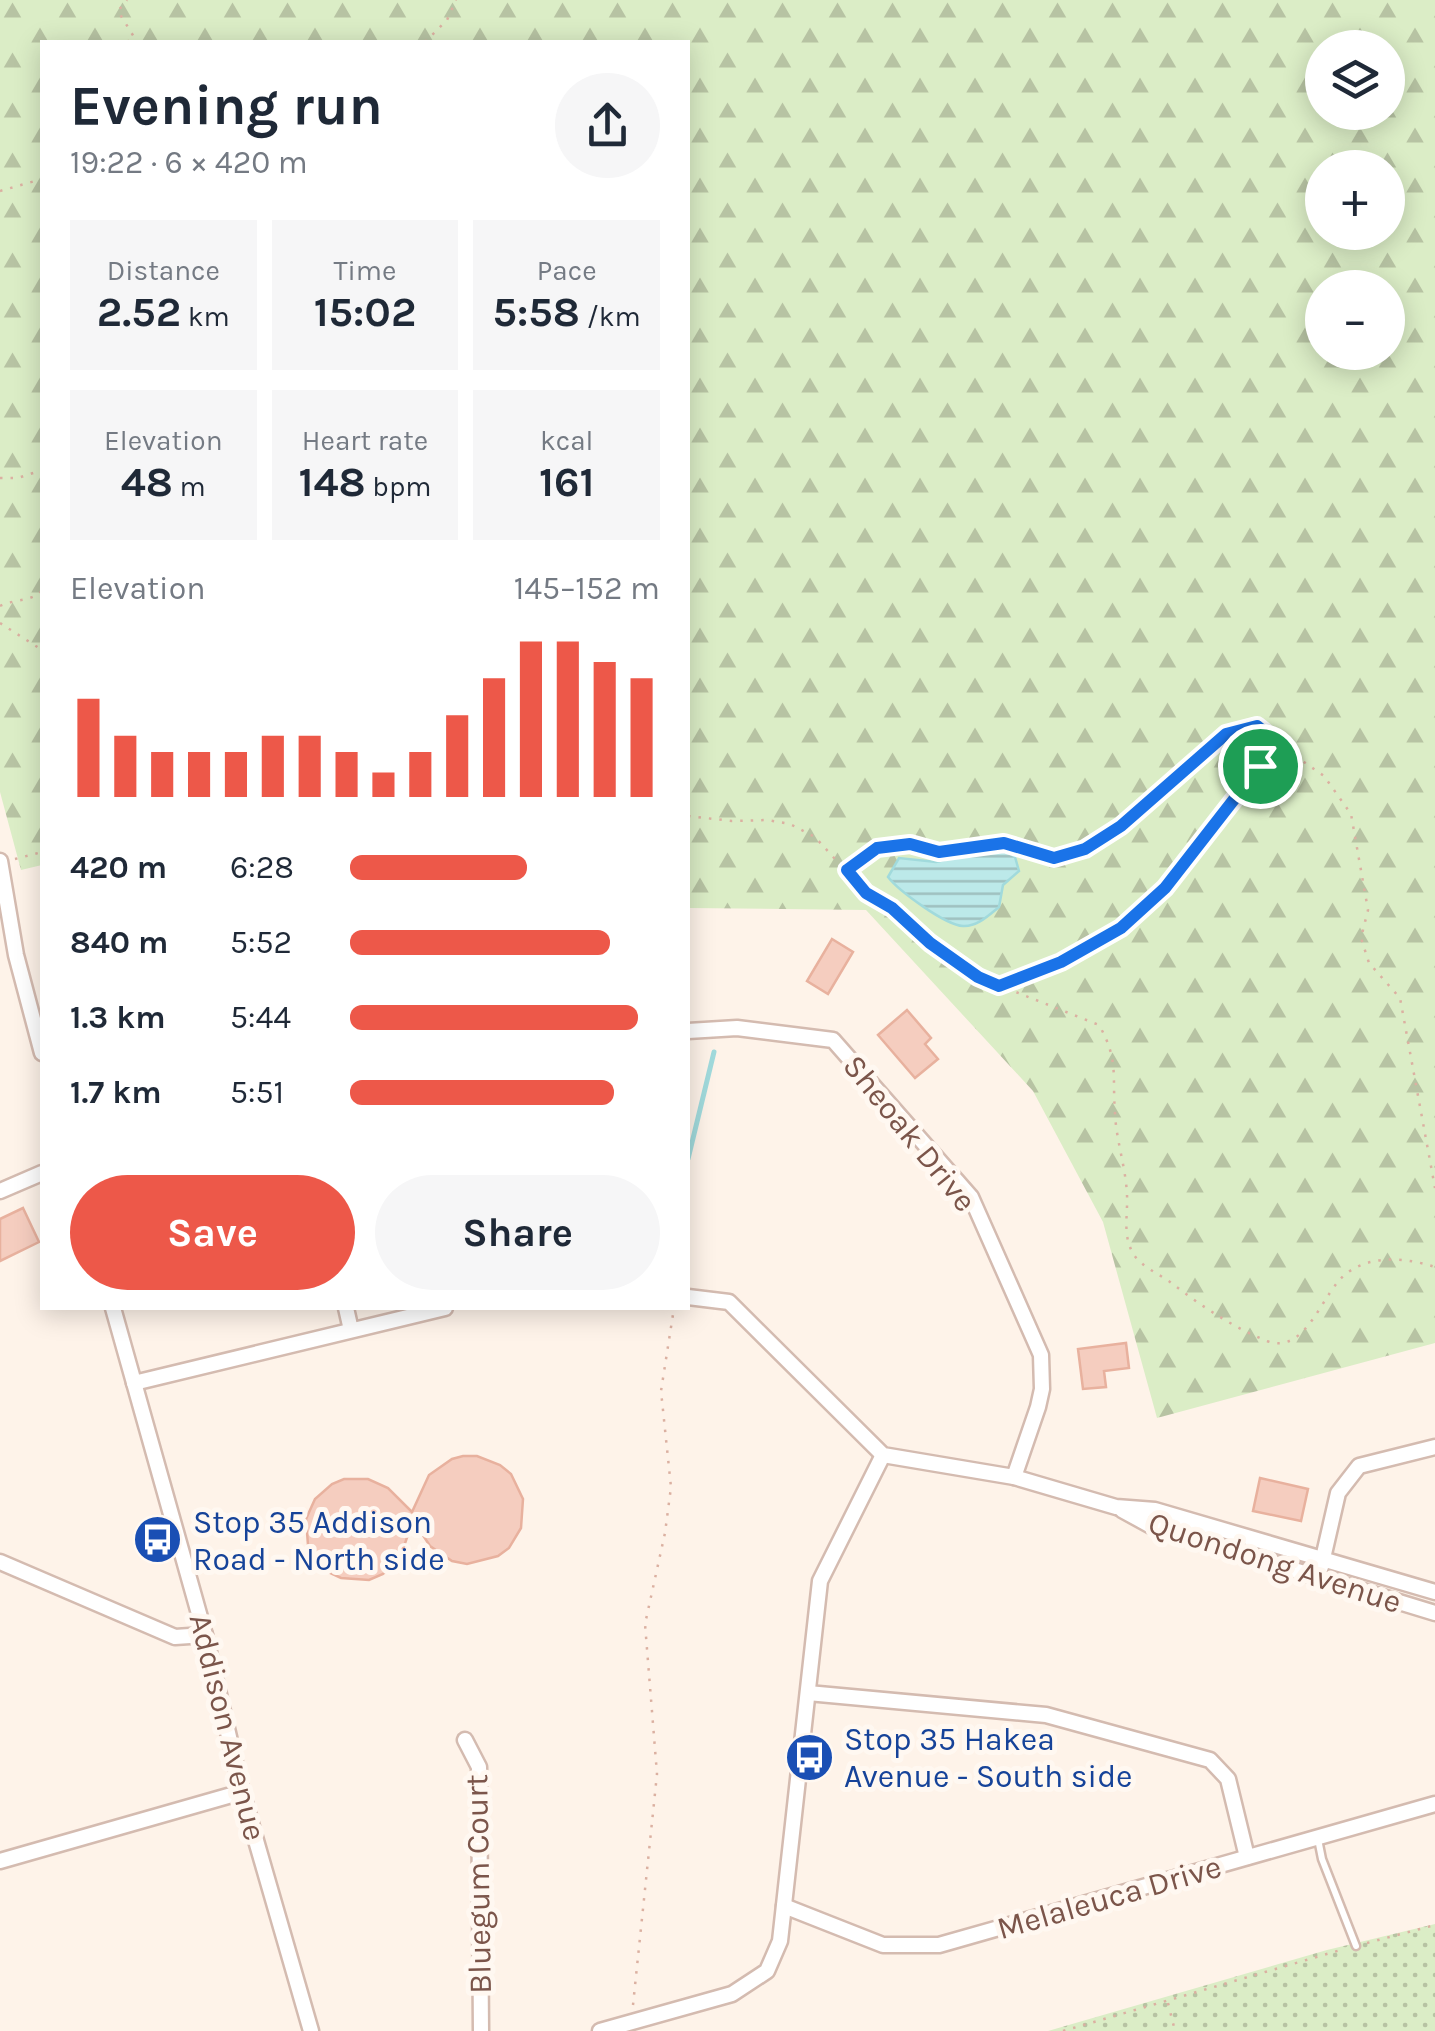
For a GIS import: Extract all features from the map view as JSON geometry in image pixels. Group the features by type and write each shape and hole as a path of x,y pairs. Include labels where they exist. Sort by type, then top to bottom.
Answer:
{"street":[{"path":"0,863 16,955 40,1046"},
{"path":"0,962 16,955"},
{"name":"Sheoak Drive","path":"690,1031 737,1028 833,1040 971,1198 1041,1355 1038,1408 1014,1477"},
{"path":"0,1191 40,1173"},
{"path":"600,2031 732,1994 767,1971 780,1941 820,1581 883,1454 729,1302 690,1297"},
{"name":"Addison Avenue","path":"113,1310 206,1635 242,1792 310,2031"},
{"path":"346,1310 351,1330"},
{"path":"134,1383 436,1310"},
{"path":"1318,1577 1338,1494 1358,1466 1435,1447"},
{"name":"Quondong Avenue","path":"883,1454 1014,1477 1116,1507 1155,1510 1435,1592"},
{"name":"Quondong Avenue","path":"1116,1507 1153,1527 1435,1612"},
{"path":"0,1562 176,1637 206,1635"},
{"path":"808,1693 1046,1715 1210,1760 1228,1779 1247,1857"},
{"name":"Bluegum Court","path":"464,1740 478,1766 480,2031"},
{"path":"0,1861 242,1792"},
{"name":"Melaleuca Drive","path":"784,1906 883,1945 939,1945 1435,1804"}],"lane":[{"path":"1318,1837 1322,1859 1356,1946"}],"path":[{"path":"127,0 118,11 134,37 130,40"},
{"path":"428,40 448,20 456,0"},
{"path":"0,191 40,180"},
{"path":"0,478 18,478 40,471"},
{"path":"0,606 40,593"},
{"path":"0,624 40,649"},
{"path":"847,870 877,848 910,844 939,852 1004,843 1054,858 1085,849 1121,826 1226,734 1257,726 1324,776 1351,814 1368,910 1361,938 1368,963 1400,998 1435,1188"},
{"path":"999,986 1061,962 1121,928 1165,888 1260,766 1288,751"},
{"path":"690,816 790,824 815,837 866,893 892,908 930,943 978,977 1099,1025 1114,1055 1114,1114 1128,1196 1125,1223 1129,1243 1134,1256 1188,1299 1276,1344 1290,1342 1306,1328 1330,1290 1348,1272 1391,1258 1435,1266"},
{"path":"0,863 40,853"},
{"path":"632,2022 657,1774 645,1624 671,1487 661,1390 674,1310"},
{"path":"1063,2031 1435,1925"},
{"path":"1167,2002 1175,2031"}],"green space":[{"path":"0,0 1435,0 1435,1343 1157,1418 1103,1222 1033,1091 866,910 690,908 690,40 40,40 40,865 21,870 0,792"},
{"path":"1435,1924 1435,2031 1048,2031 1327,1950"}],"water":[{"path":"1005,850 1015,857 1019,871 1003,885 999,907 973,925 955,924 934,914 888,877 899,858 936,862"}],"building":[{"path":"832,939 853,952 828,994 807,981"},
{"path":"907,1010 931,1038 925,1044 938,1059 915,1078 878,1035"},
{"path":"23,1208 39,1242 0,1261 0,1219"},
{"path":"1126,1343 1129,1368 1104,1371 1106,1387 1083,1389 1078,1349"},
{"path":"463,1456 477,1456 500,1465 511,1474 523,1499 521,1528 509,1548 498,1556 467,1564 452,1561 430,1546 413,1520 400,1558 383,1574 369,1580 341,1578 328,1572 313,1556 306,1519 315,1499 332,1484 344,1479 368,1479 388,1488 412,1512 429,1475"},
{"path":"1260,1478 1308,1489 1301,1521 1253,1511"}],"waterway":[{"path":"690,1151 714,1052"}],"place":[{"name":"Stop 35 Addison Road - North side","path":"158,1540"},
{"name":"Stop 35 Hakea Avenue - South side","path":"809,1757"}],"route":[{"path":"1257,726 1288,751 1260,766 1165,888 1121,928 1061,962 999,986 978,977 930,943 892,908 866,893 847,870 877,848 910,844 939,852 1004,843 1054,858 1085,849 1121,826 1226,734 1257,726"}]}
